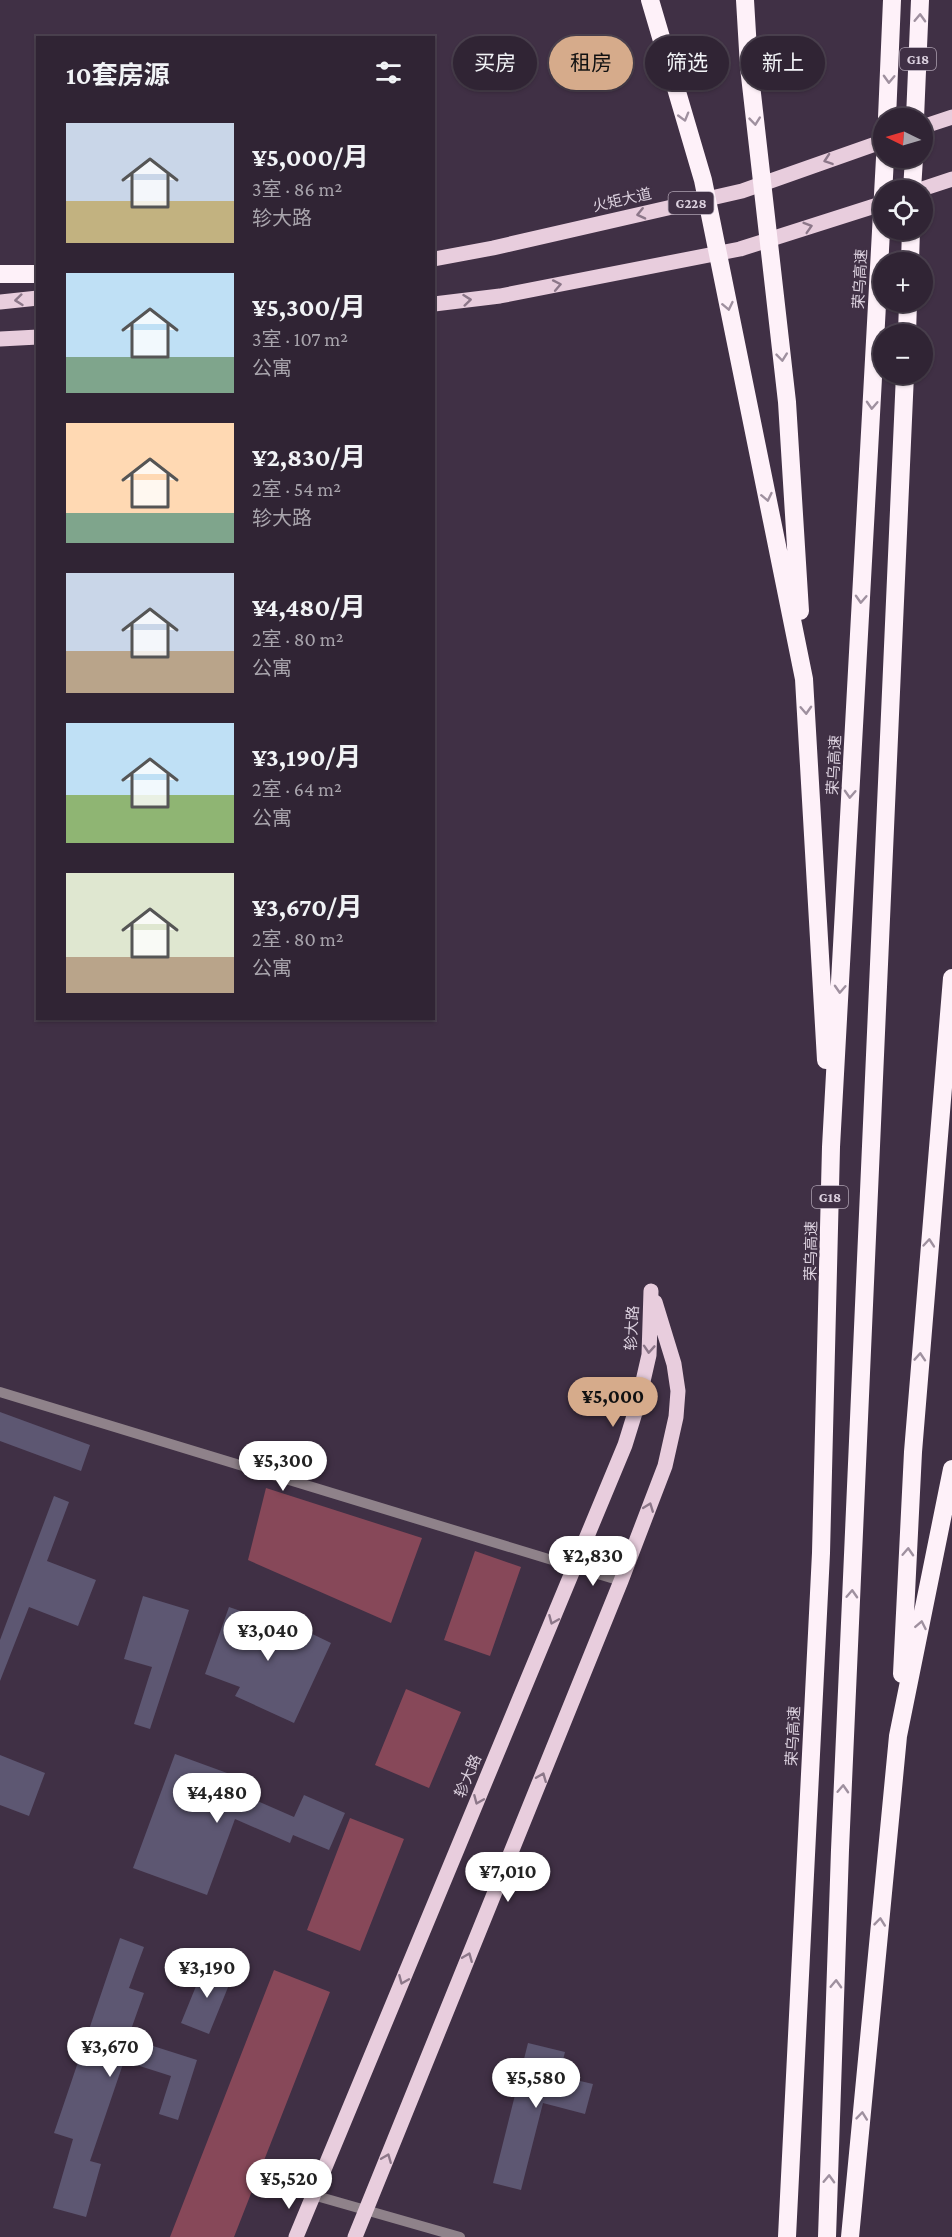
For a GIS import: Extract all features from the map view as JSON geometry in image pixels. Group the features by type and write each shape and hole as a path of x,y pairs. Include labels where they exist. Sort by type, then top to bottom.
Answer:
{"highway":[{"path":"650,0 703,180 804,679"},
{"path":"745,0 749,67 787,402 831,1147"},
{"name":"G18","path":"887,108 892,0"},
{"name":"G18","path":"915,108 920,0"},
{"name":"荣乌高速","path":"787,2237 821,1553 831,1147 884,168"},
{"path":"0,274 36,274"},
{"name":"G18","path":"826,2237 840,1850 905,384"},
{"path":"850,2237 898,1736 913,1452 952,978"},
{"path":"898,1736 952,1469"}],"main road":[{"path":"933,123 952,117"},
{"name":"火矩大道","path":"435,259 493,248 742,191 873,145"},
{"path":"933,185 952,179"},
{"path":"435,304 500,296 740,249 873,207"},
{"path":"0,302 36,298"},
{"path":"0,339 36,337"},
{"name":"轸大路","path":"296,2237 625,1445 649,1355 651,1291 674,1364 678,1391 676,1416 665,1466 621,1581 355,2237"}],"street":[{"path":"0,1392 621,1581"},
{"path":"314,2195 365,2212 460,2237"}],"shaded area":[{"path":"266,1488 422,1538 391,1623 248,1560"},
{"path":"475,1551 521,1567 490,1656 444,1640"},
{"path":"406,1689 461,1712 429,1788 375,1765"},
{"path":"350,1818 404,1839 360,1951 307,1930"},
{"path":"274,1970 330,1992 234,2237 170,2237"}],"building":[{"path":"0,1412 90,1445 81,1471 0,1441"},
{"path":"54,1496 69,1502 47,1561 96,1580 78,1626 29,1607 0,1681 0,1640"},
{"path":"143,1596 189,1610 150,1729 134,1724 152,1667 124,1659"},
{"path":"229,1607 270,1621 273,1615 331,1643 294,1723 235,1696 240,1687 205,1674"},
{"path":"175,1754 249,1781 244,1795 294,1817 304,1795 345,1813 329,1850 293,1835 290,1843 235,1819 207,1895 133,1868"},
{"path":"0,1755 45,1773 29,1816 0,1805"},
{"path":"120,1938 144,1947 129,1988 144,1993 128,2038 197,2060 178,2120 159,2114 171,2076 124,2061 90,2161 101,2164 86,2217 53,2208 73,2139 54,2133"},
{"path":"205,1964 233,1975 209,2034 181,2023"},
{"path":"528,2043 565,2052 559,2076 593,2084 585,2114 543,2103 521,2190 493,2183"}]}
